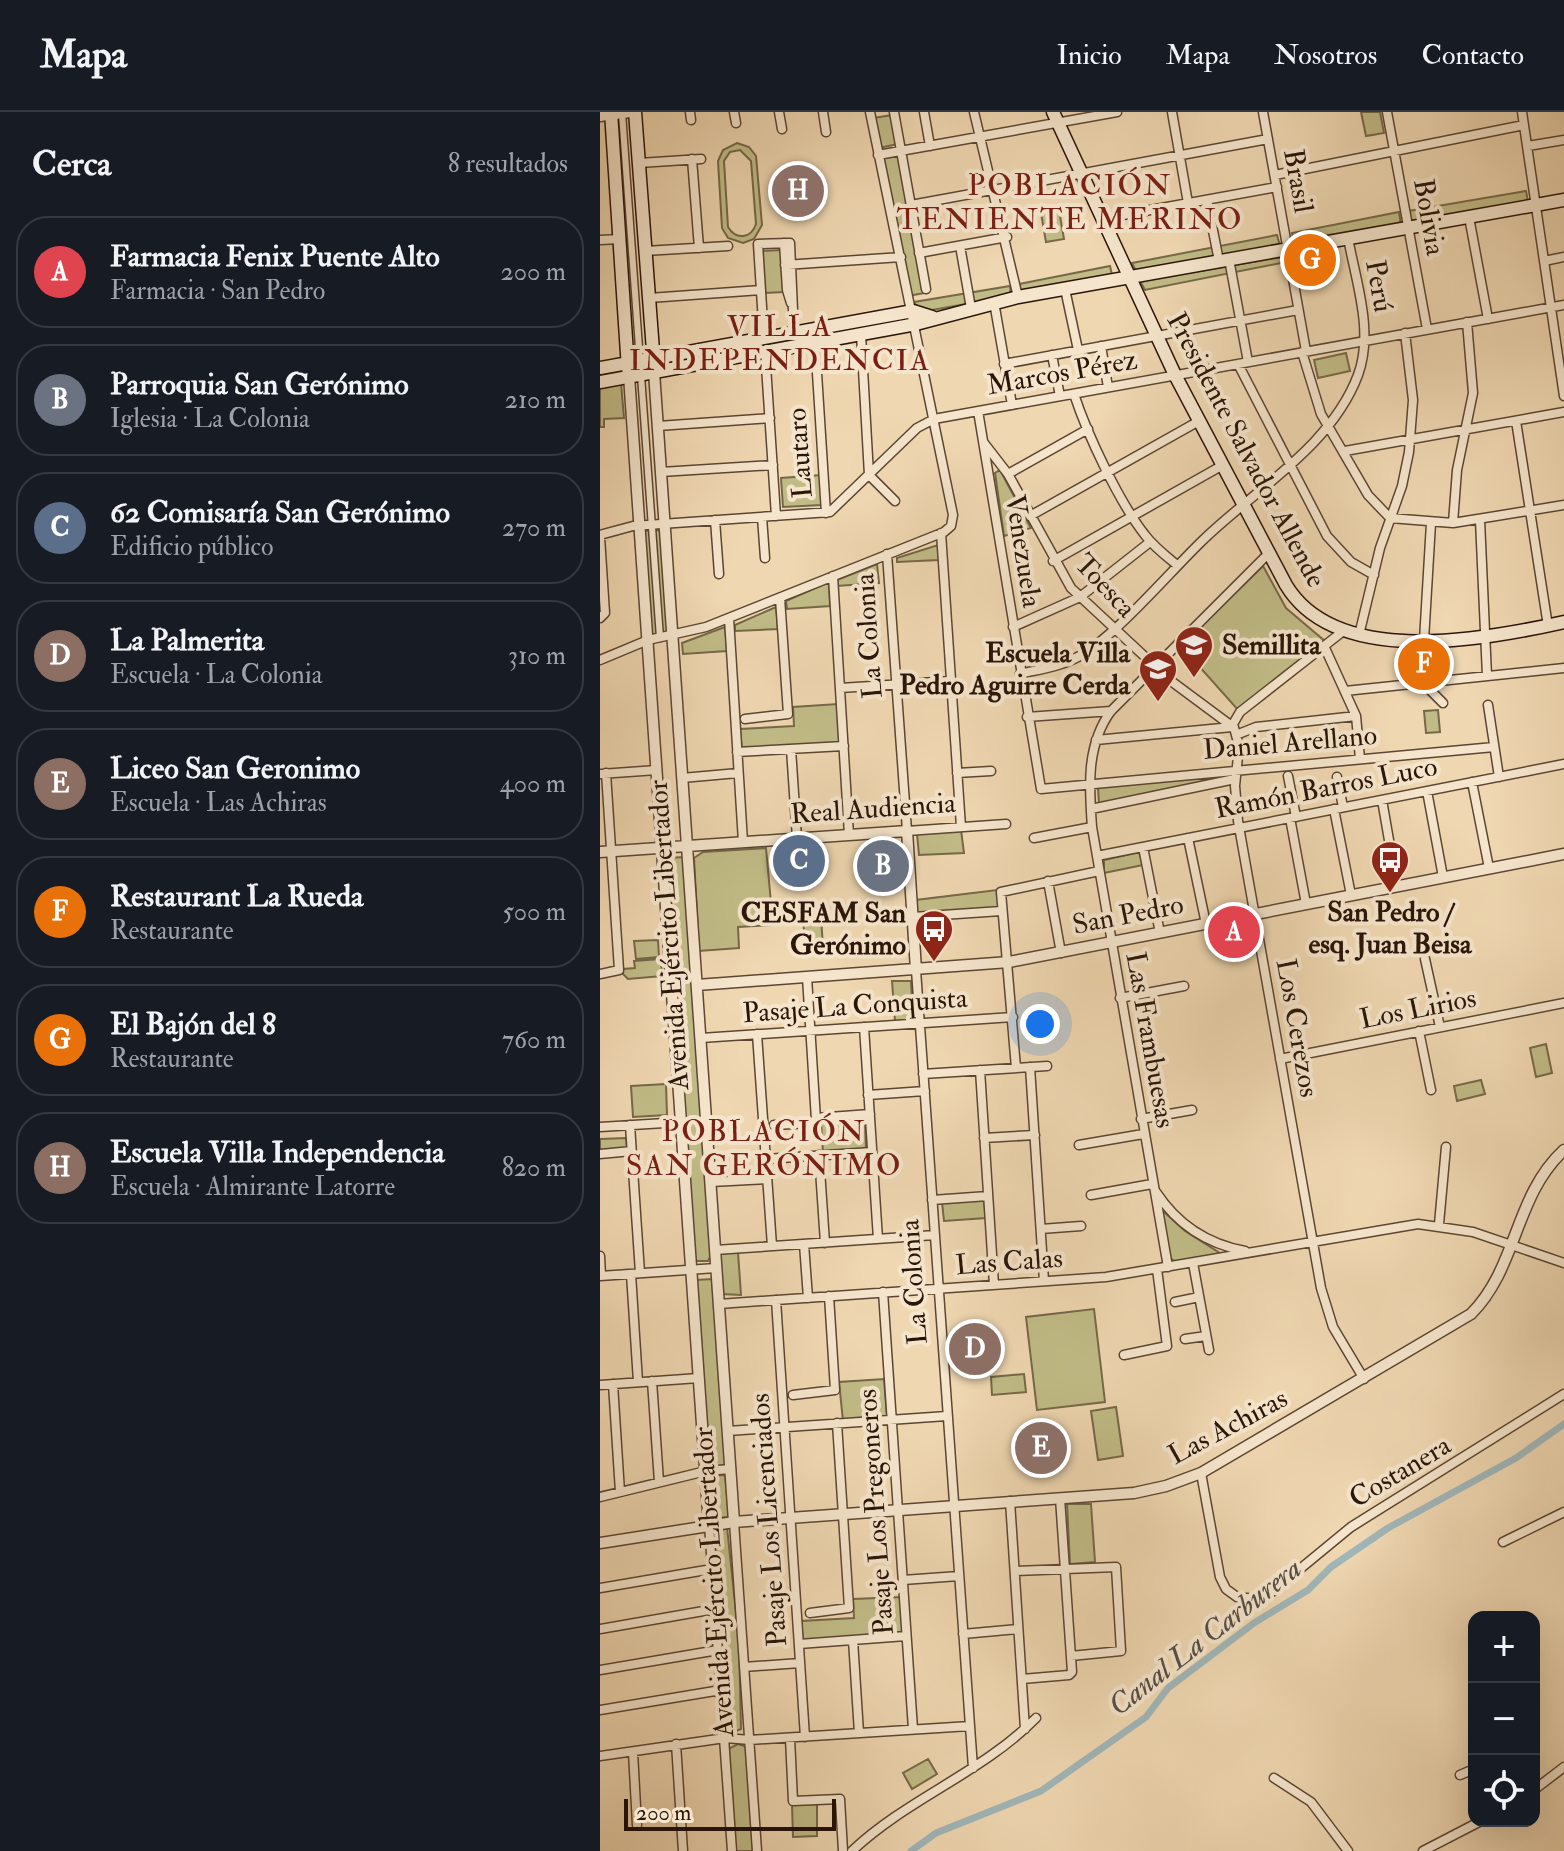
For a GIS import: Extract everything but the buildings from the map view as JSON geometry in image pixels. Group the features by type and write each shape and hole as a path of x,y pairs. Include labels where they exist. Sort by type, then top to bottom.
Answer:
{"main road":[{"name":"Avenida Ejército Libertador","path":"619,113 639,163 649,298 641,368"},
{"name":"Avenida Ejército Libertador","path":"619,113 621,239 641,368"},
{"name":"Presidente Salvador Allende","path":"1055,117 1175,375 1300,606 1319,621 1342,632 1402,639 1485,636 1564,622"},
{"path":"764,345 794,333 932,317 1018,297 1564,200"},
{"path":"600,382 641,368 764,345 815,342 861,334 914,317"},
{"path":"600,368 641,368"}],"street":[{"path":"734,112 736,123"},
{"path":"779,112 782,129"},
{"path":"823,112 826,132"},
{"path":"600,660 648,640 672,636 729,618 941,533 951,526 953,515 870,112"},
{"path":"894,112 926,289"},
{"path":"924,112 930,146"},
{"path":"974,112 990,191 1007,237 1018,297"},
{"path":"878,155 979,137 1055,117 1112,112"},
{"path":"1172,112 1188,203"},
{"name":"Brasil","path":"1263,112 1304,352 1328,425 1368,495 1390,518"},
{"name":"Bolivia","path":"1387,112 1427,329"},
{"path":"1522,112 1564,396"},
{"path":"619,113 660,638"},
{"path":"1275,175 1524,125"},
{"path":"911,205 1268,139"},
{"path":"1528,146 1564,140"},
{"path":"639,163 697,159 699,248"},
{"path":"1101,219 1277,187"},
{"path":"1207,200 1241,321 1248,362"},
{"path":"1469,217 1488,319"},
{"path":"919,253 1007,237"},
{"name":"Perú","path":"1348,238 1366,341"},
{"path":"600,240 621,239"},
{"path":"776,516 758,244 790,243 794,333"},
{"path":"645,251 728,246"},
{"path":"960,246 971,308"},
{"path":"789,265 901,257"},
{"path":"1544,261 1564,257"},
{"path":"1065,289 1078,350"},
{"path":"649,298 761,290"},
{"path":"994,302 1012,405"},
{"name":"Marcos Pérez","path":"826,513 917,428 934,419 1564,305"},
{"path":"1004,364 1298,310"},
{"path":"1453,523 1457,470 1473,383 1467,322"},
{"path":"1359,636 1390,518 1405,476 1411,438 1412,385 1405,333"},
{"path":"861,334 869,475 895,501"},
{"path":"1020,674 1071,660 1090,649 1242,502 1289,466 1328,425 1354,384 1366,341"},
{"name":"Lautaro","path":"815,342 826,513"},
{"path":"1101,346 1108,387"},
{"path":"1052,355 1060,396"},
{"path":"1238,364 1331,542 1351,562 1374,575"},
{"name":"Avenida Ejército Libertador","path":"641,368 658,426 757,1851"},
{"name":"Avenida Ejército Libertador","path":"641,368 639,525 732,1851"},
{"path":"1074,394 1088,429 1133,516 1150,542 1177,565"},
{"name":"Venezuela","path":"978,411 1038,787 1045,790 1090,783"},
{"path":"1345,451 1564,412"},
{"path":"658,426 770,418"},
{"path":"1030,516 1199,421"},
{"path":"1516,421 1548,626"},
{"path":"1008,474 1088,429"},
{"name":"Toesca","path":"984,442 1008,474 1053,561 1080,597 1154,666 1235,731"},
{"path":"661,472 773,465"},
{"path":"1053,561 1223,465"},
{"path":"1390,518 1453,523 1564,505"},
{"path":"602,616 600,536 639,525 826,513"},
{"path":"762,517 765,558"},
{"path":"715,520 719,574"},
{"path":"1480,520 1487,676"},
{"path":"1424,640 1431,523"},
{"path":"941,533 961,827"},
{"path":"1013,627 1080,597 1150,542"},
{"name":"Las Frambuesas","path":"1168,1267 1092,827 1090,783 1096,740 1111,711 1269,553"},
{"name":"La Colonia","path":"887,554 973,1768"},
{"path":"833,576 849,835"},
{"path":"745,719 788,714 780,598"},
{"path":"729,618 743,842"},
{"path":"1235,731 1240,712 1342,632"},
{"path":"1402,639 1422,682 1443,703"},
{"path":"1325,648 1356,716 1360,759"},
{"path":"1345,691 1564,668"},
{"path":"840,688 951,681"},
{"path":"1488,705 1499,777"},
{"path":"1027,717 1111,711"},
{"path":"1096,740 1235,731 1356,716"},
{"name":"Los Cerezos","path":"1235,731 1239,828 1314,1241 1329,1315 1364,1379"},
{"path":"737,752 844,746"},
{"name":"Daniel Arellano","path":"1090,783 1236,775 1360,759 1494,747"},
{"path":"791,749 797,838"},
{"name":"Ramón Barros Luco","path":"1097,856 1564,764"},
{"path":"600,974 618,972 606,852 603,774 657,770"},
{"path":"957,773 991,771"},
{"path":"682,778 738,773"},
{"path":"1091,809 1236,775"},
{"path":"1288,776 1306,904"},
{"path":"1337,777 1351,895"},
{"path":"1472,782 1489,868"},
{"path":"1427,791 1443,877"},
{"path":"1382,800 1397,886"},
{"name":"Real Audiencia","path":"606,852 1006,824"},
{"path":"1034,838 1092,827"},
{"path":"1188,838 1206,924"},
{"path":"1143,847 1160,933"},
{"name":"San Pedro","path":"697,985 1009,962 1564,854"},
{"path":"1016,1068 1009,962 1001,911 1003,890 1099,871"},
{"path":"1048,881 1061,953"},
{"path":"913,917 1001,911"},
{"path":"1425,959 1440,1027"},
{"path":"807,977 816,1118"},
{"path":"1120,998 1184,986"},
{"name":"Los Lirios","path":"1280,1059 1564,1003"},
{"name":"Pasaje La Conquista","path":"701,1038 1013,1017"},
{"path":"864,1027 878,1239"},
{"path":"1419,1031 1431,1090"},
{"path":"757,1034 772,1246"},
{"path":"923,1074 1047,1066"},
{"path":"1030,1067 1044,1281"},
{"path":"980,1070 994,1285"},
{"path":"868,1095 925,1091"},
{"path":"1141,1119 1192,1110"},
{"path":"774,1125 870,1114"},
{"path":"600,1127 681,1122"},
{"path":"630,1125 638,1382"},
{"path":"1079,1145 1143,1134"},
{"path":"984,1138 1035,1135"},
{"path":"1439,1224 1446,1147"},
{"name":"Las Achiras","path":"600,1543 734,1522 1134,1493 1201,1473 1471,1314 1494,1286 1531,1190 1564,1150"},
{"path":"600,1154 632,1151"},
{"path":"766,1159 872,1152"},
{"path":"819,1155 825,1243"},
{"path":"711,1182 767,1179"},
{"path":"1091,1195 1152,1184"},
{"name":"Las Calas","path":"1152,1184 1171,1212 1192,1231 1221,1245 1254,1252"},
{"path":"932,1200 988,1196"},
{"name":"Las Calas","path":"719,1304 994,1285 1157,1269 1408,1224 1439,1224 1564,1263"},
{"path":"1041,1229 1081,1226"},
{"path":"715,1250 935,1235"},
{"path":"804,1244 808,1298"},
{"path":"600,1256 601,1276 716,1268"},
{"path":"1193,1263 1209,1350"},
{"path":"1124,1355 1167,1346 1157,1269"},
{"name":"Pasaje Los Pregoneros","path":"883,1292 913,1729"},
{"path":"793,1395 835,1390 829,1296"},
{"path":"1175,1302 1199,1297"},
{"name":"Pasaje Los Licenciados","path":"776,1300 805,1737"},
{"path":"1185,1339 1206,1336"},
{"path":"600,1385 699,1378"},
{"path":"652,1381 659,1482"},
{"path":"613,1384 620,1492"},
{"name":"Costanera","path":"1201,1473 1221,1581 1229,1593 1240,1599 1265,1596 1351,1527 1564,1394"},
{"path":"728,1431 947,1416"},
{"path":"810,1613 849,1608 837,1423"},
{"path":"600,1497 706,1471 731,1469"},
{"path":"1022,1679 1071,1675 1060,1498"},
{"path":"1010,1501 1025,1729"},
{"path":"1503,1542 1564,1512"},
{"path":"1015,1571 1115,1566 1121,1651 1071,1656"},
{"path":"600,1588 712,1569"},
{"path":"903,1580 959,1576"},
{"path":"600,1629 715,1609"},
{"path":"963,1634 1018,1629"},
{"path":"799,1644 906,1636"},
{"path":"853,1640 859,1733"},
{"path":"600,1670 718,1650"},
{"path":"744,1667 800,1663"},
{"path":"600,1710 721,1690"},
{"path":"852,1851 902,1808 973,1768 1036,1718"},
{"path":"600,1756 725,1738 750,1740 970,1726"},
{"path":"790,1738 793,1801 840,1799 843,1851"},
{"path":"676,1744 683,1851"},
{"path":"633,1752 637,1825"},
{"path":"1540,1785 1564,1767"},
{"path":"1460,1775 1468,1772"},
{"path":"1274,1778 1311,1802 1348,1851"},
{"path":"1423,1851 1469,1827"}],"shaded area":[{"path":"1361,112 1380,112 1384,133 1366,136"},
{"path":"893,115 898,144 879,148 873,118"},
{"path":"737,143 749,147 756,156 762,225 754,239 743,243 728,238 722,228 718,161 723,150","holes":["740,150 751,161 756,224 751,233 739,236 728,227 724,161 730,152"]},
{"path":"900,155 925,293 907,296 880,159"},
{"path":"1526,191 1528,202 1411,223 1408,211"},
{"path":"1059,210 1064,239 1046,242 1041,213"},
{"path":"1399,212 1401,225 1294,243 1292,233"},
{"path":"1277,235 1280,246 1137,273 1132,263"},
{"path":"781,250 784,292 764,293 761,251"},
{"path":"1283,257 1286,262 1145,290 1140,281"},
{"path":"1110,266 1112,275 1021,294 1019,284"},
{"path":"1010,286 1011,296 921,312 914,302"},
{"path":"1346,353 1350,371 1318,378 1314,360"},
{"path":"621,383 624,418 604,419 604,427 600,427 600,386"},
{"path":"1000,470 1031,528 1004,536 995,473"},
{"path":"821,475 822,505 783,507 781,478"},
{"path":"660,530 669,631 652,635 643,531"},
{"path":"938,545 939,560 897,562 897,558"},
{"path":"877,564 879,583 837,586 837,580"},
{"path":"1263,566 1286,608 1326,642 1238,710 1181,646"},
{"path":"829,582 830,606 787,609 786,601"},
{"path":"776,607 778,629 735,631 735,625"},
{"path":"725,627 727,651 683,654 682,643"},
{"path":"838,704 840,745 742,750 740,729 794,726 793,707"},
{"path":"1438,710 1440,732 1426,733 1424,711"},
{"path":"1227,774 1228,778 1099,804 1098,787"},
{"path":"961,830 964,853 919,855 917,834"},
{"path":"766,848 773,925 738,927 739,948 699,951 694,858 703,852"},
{"path":"1139,852 1143,865 1104,873 1104,860"},
{"path":"684,857 711,1255 708,1261 697,1261 693,1256 667,858"},
{"path":"997,890 999,909 917,915 916,900"},
{"path":"821,916 823,948 805,949 803,917"},
{"path":"658,940 659,957 636,959 634,941"},
{"path":"661,959 662,976 628,979 623,974 623,969 635,968 634,961"},
{"path":"892,981 911,981 913,1020 895,1021"},
{"path":"1546,1044 1552,1073 1536,1077 1530,1048"},
{"path":"1481,1080 1485,1094 1457,1101 1454,1086"},
{"path":"666,1084 667,1115 633,1117 631,1086"},
{"path":"865,1119 866,1151 823,1153 821,1122"},
{"path":"626,1138 627,1150 600,1152 600,1139"},
{"path":"984,1200 986,1218 944,1221 942,1202"},
{"path":"1164,1212 1185,1231 1223,1255 1176,1262 1170,1258 1161,1213"},
{"path":"738,1252 741,1295 721,1294 718,1254"},
{"path":"712,1279 727,1465 709,1467 696,1280"},
{"path":"1094,1309 1105,1402 1037,1410 1026,1317"},
{"path":"1024,1374 1026,1392 992,1395 991,1377"},
{"path":"884,1379 887,1417 843,1421 839,1382"},
{"path":"1116,1407 1123,1456 1098,1460 1091,1411"},
{"path":"725,1475 729,1517 713,1518 710,1476"},
{"path":"1067,1504 1091,1504 1095,1562 1070,1564"},
{"path":"727,1527 739,1642 741,1729 736,1731 727,1724 713,1535 716,1530"},
{"path":"902,1597 904,1635 803,1641 801,1621 854,1618 853,1599"},
{"path":"738,1744 747,1747 753,1851 735,1851 728,1749"},
{"path":"928,1759 937,1774 912,1789 903,1773"},
{"path":"817,1804 817,1836 793,1837 792,1805"}],"waterway":[{"name":"Canal La Carburera","path":"911,1851 936,1833 1041,1791 1146,1717 1168,1688 1254,1623 1308,1590 1331,1567 1388,1528 1516,1458 1564,1424"}],"place":[{"name":"Escuela Villa Independencia","path":"798,191"},
{"name":"El Bajón del 8","path":"1310,260"},
{"name":"Restaurant La Rueda","path":"1424,664"},
{"name":"Semillita","path":"1194,679"},
{"name":"Escuela Villa Pedro Aguirre Cerda","path":"1158,703"},
{"name":"62 Comisaría San Gerónimo","path":"799,861"},
{"name":"Parroquia San Gerónimo","path":"883,866"},
{"name":"San Pedro / esq. Juan Beisa","path":"1390,894"},
{"name":"Farmacia Fenix Puente Alto","path":"1234,932"},
{"name":"CESFAM San Gerónimo","path":"934,963"},
{"name":"La Palmerita","path":"975,1349"},
{"name":"Liceo San Geronimo","path":"1041,1448"}],"district":[{"name":"POBLACIÓN TENIENTE MERINO","path":"1070,202"},
{"name":"VILLA INDEPENDENCIA","path":"780,343"},
{"name":"POBLACIÓN SAN GERÓNIMO","path":"764,1148"}]}
